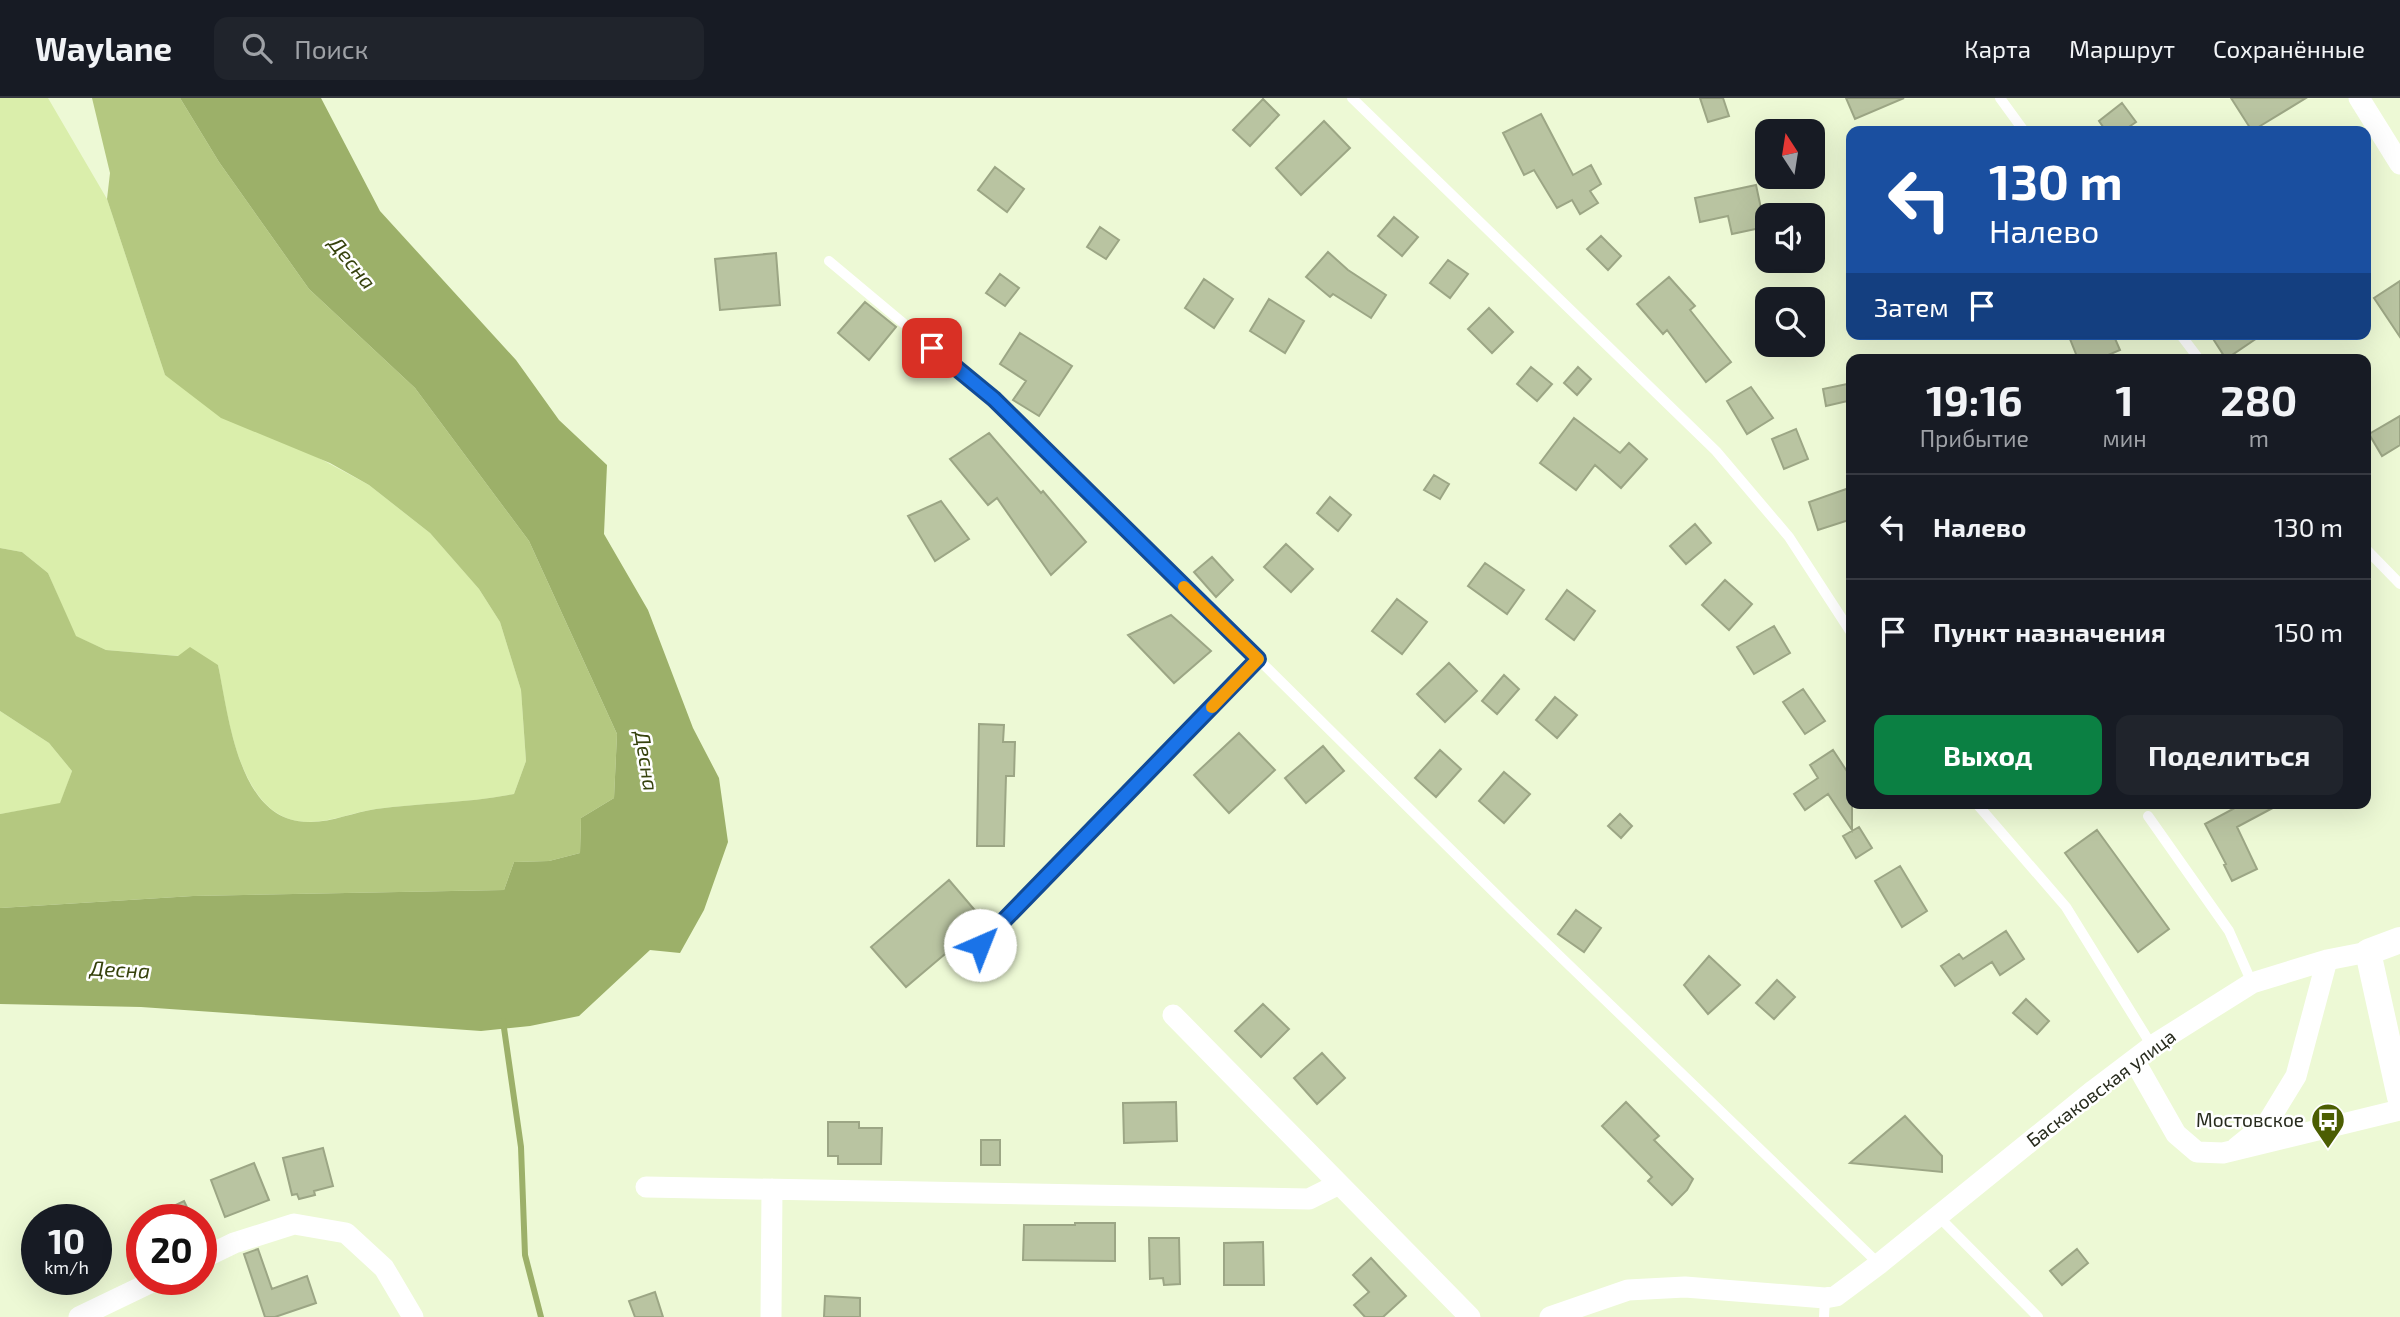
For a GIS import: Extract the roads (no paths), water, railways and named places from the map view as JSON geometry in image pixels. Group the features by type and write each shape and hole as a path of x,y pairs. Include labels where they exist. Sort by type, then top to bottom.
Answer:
{"street":[{"path":"2359,98 2400,164"},
{"name":"Баскаковская улица","path":"1828,1304 2152,1046 2252,984 2327,960 2368,952 2400,940"},
{"path":"2368,952 2400,1097"},
{"path":"2232,1152 2267,1122 2295,1076 2327,960"},
{"path":"1173,1014 1471,1317"},
{"path":"2134,1060 2176,1134 2197,1152 2232,1152 2400,1110"},
{"path":"646,1187 1309,1199 1339,1184"},
{"path":"771,1317 772,1189"},
{"path":"217,1251 293,1224 346,1233 384,1268 413,1317"},
{"path":"1550,1317 1628,1290 1685,1287 1828,1304"},
{"path":"79,1317 126,1294"}],"lane":[{"path":"1352,98 1716,451 1789,537 1846,625"},
{"path":"2000,98 2020,126"},
{"path":"829,261 994,399 1513,911 1879,1264"},
{"path":"2185,340 2195,354"},
{"path":"2371,554 2400,584"},
{"path":"980,945 1258,659"},
{"path":"1981,809 2066,907 2152,1046"},
{"path":"2148,816 2229,931 2252,984"},
{"path":"1937,1215 2038,1317"}],"water":[{"name":"Десна","path":"180,98 321,98 380,211 516,360 559,420 607,465 604,534 648,610 693,728 719,778 728,842 704,910 680,953 650,950 579,1016 530,1026 481,1031 141,1007 0,1004 0,908 193,896 504,890 514,862 549,861 580,853 581,818 614,798 617,734 529,541 415,388 309,289 219,162"}],"waterway":[{"path":"503,1021 521,1147 525,1255 541,1317"}],"place":[{"name":"Мостовское","path":"2328,1150"}]}
